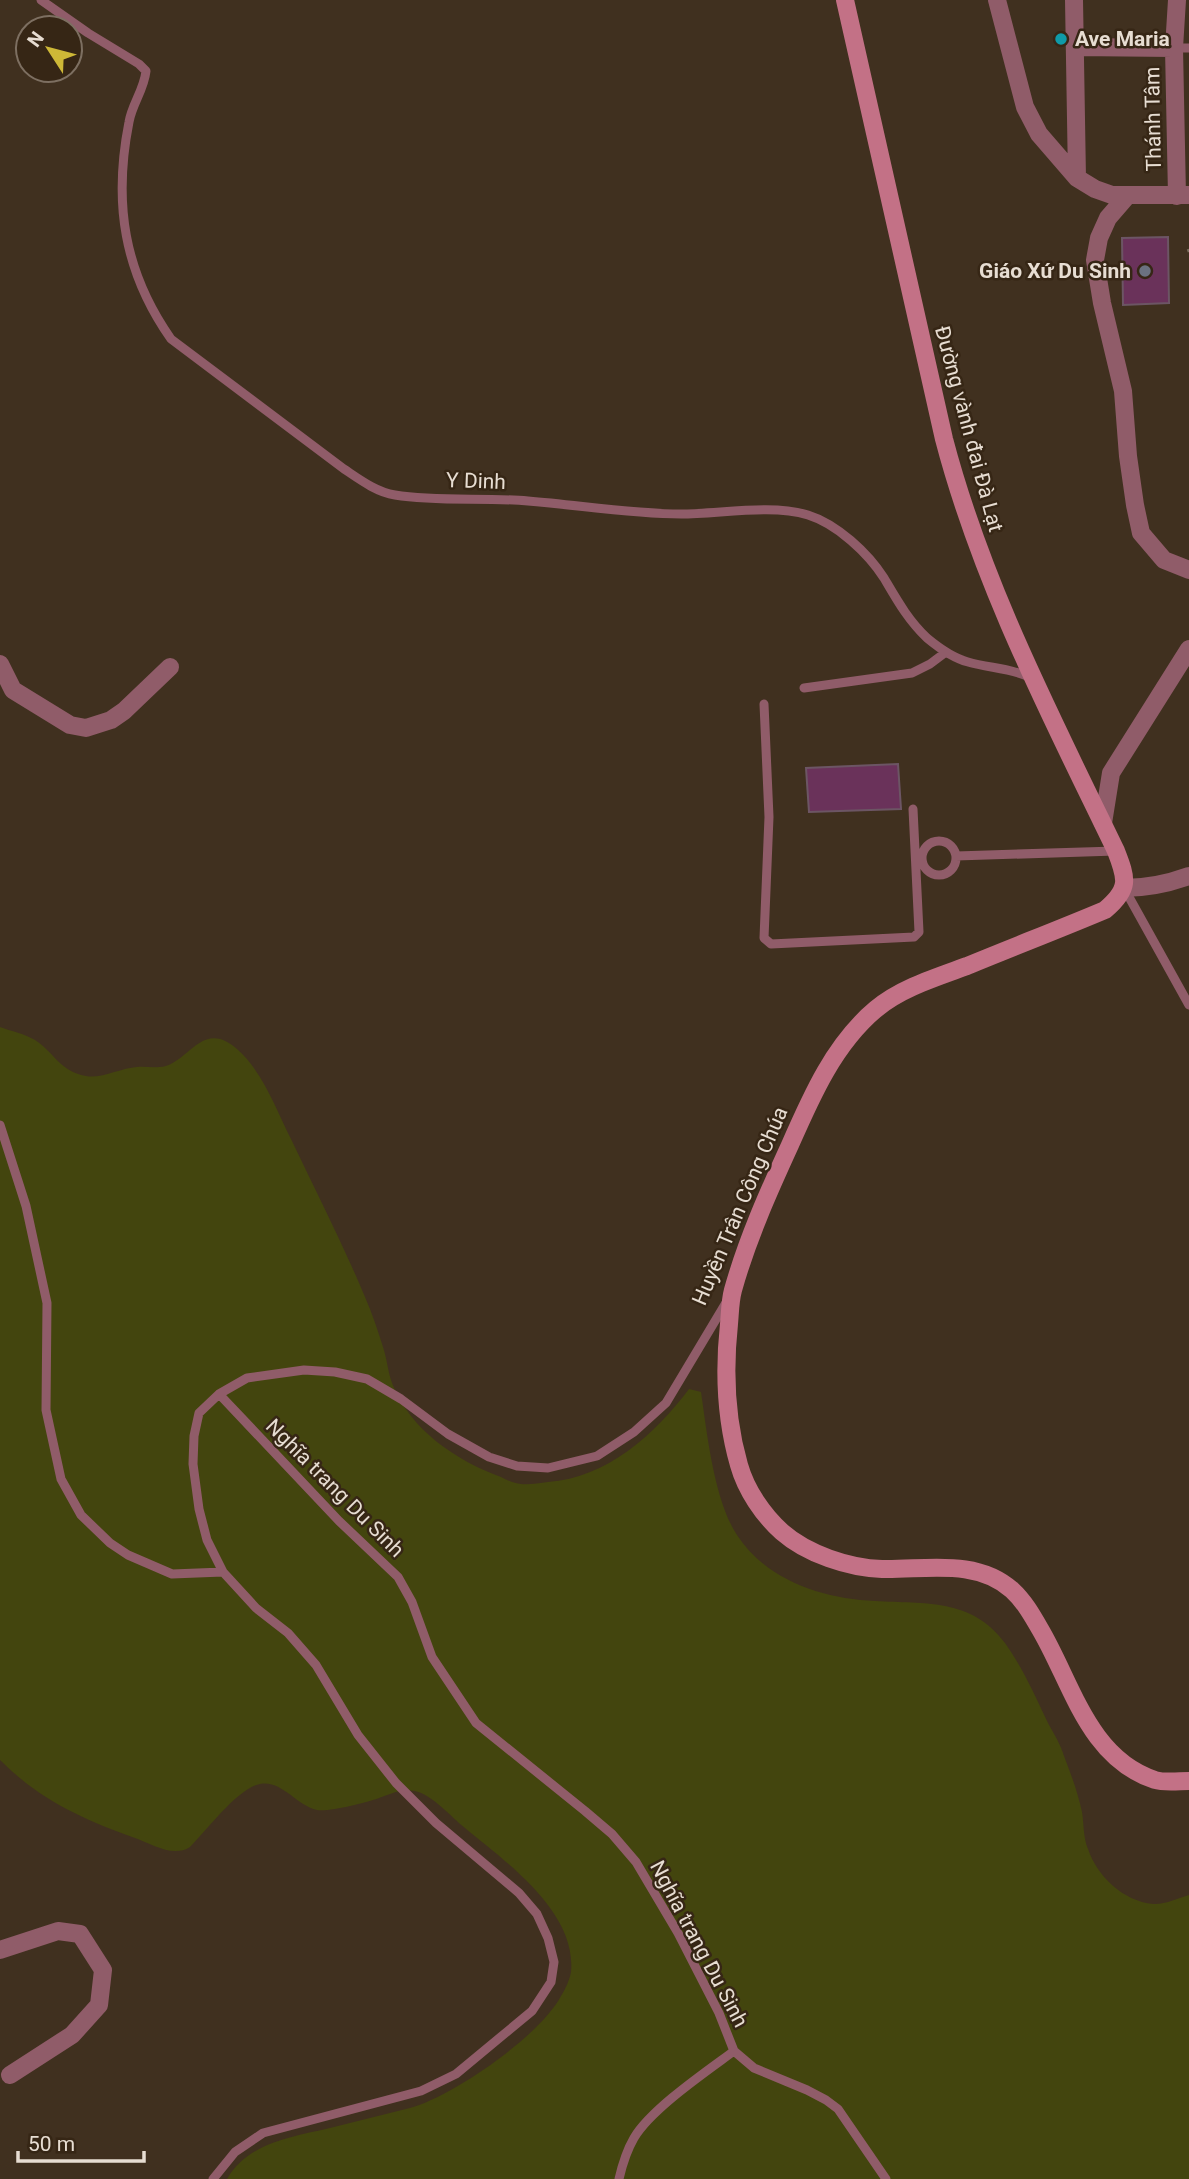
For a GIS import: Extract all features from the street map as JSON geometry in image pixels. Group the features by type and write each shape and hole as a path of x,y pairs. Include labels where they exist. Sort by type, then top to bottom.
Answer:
{"main road":[{"name":"Đường vành đai Đà Lạt","path":"845,0 953,475 979,554 1034,680 1116,851 1126,877 1124,888"},
{"name":"Huyền Trân Công Chúa","path":"732,1294 759,1213 805,1110 846,1040 876,1009 924,983 1105,910 1119,898 1124,888"},
{"path":"732,1294 726,1353 727,1396 739,1467 762,1513 785,1535 808,1550 844,1562 879,1569 942,1567 978,1572 996,1579 1012,1590 1027,1606 1055,1655 1079,1709 1101,1744 1130,1767 1158,1781 1189,1781"}],"street":[{"path":"997,0 1025,107 1039,134 1077,178 1112,195 1183,195"},
{"path":"1074,0 1077,178"},
{"name":"Thánh Tâm","path":"1177,0 1181,48 1183,195"},
{"path":"1076,47 1181,48"},
{"path":"1127,196 1108,218 1099,238 1096,260 1102,303 1123,391 1135,505 1141,533 1164,560 1189,570"},
{"path":"1103,823 1111,773 1189,649"},
{"path":"0,664 13,690 70,725 86,728 111,720 170,667"},
{"path":"1124,888 1168,884 1189,876"},
{"path":"0,1950 58,1931 80,1934 103,1969 99,2005 72,2035 10,2075"}],"lane":[{"name":"Y Dinh","path":"41,0 146,71 145,83 130,119 122,198 125,239 151,312 171,339 344,469 368,485 393,495 526,501 680,514 764,511 811,515 826,522 855,544 882,576 904,613 946,652 965,662 1021,673 1034,680"},
{"path":"804,688 912,673 946,652"},
{"path":"764,704 769,817 764,937 771,944 915,937 919,932 920,860 913,809"},
{"path":"935,842 944,842 953,847 956,856 955,866 948,873 939,876 929,873 920,860 926,846 935,842"},
{"path":"956,856 1116,851"},
{"path":"1124,888 1189,1005"},
{"path":"0,1125 26,1206 47,1303 46,1410 61,1479 80,1515 110,1543 128,1555 172,1574 223,1572"},
{"name":"Huyền Trân Công Chúa","path":"213,2179 235,2152 263,2133 421,2091 456,2074 532,2011 551,1982 554,1962 548,1938 537,1914 519,1893 436,1823 396,1783 358,1735 316,1665 288,1633 256,1608 223,1572 204,1530 199,1509 193,1464 194,1436 200,1413 219,1394 247,1378 304,1370 335,1372 367,1379 401,1399 449,1434 489,1457 517,1466 548,1468 597,1456 634,1432 666,1403 732,1294"},
{"name":"Nghĩa trang Du Sinh","path":"219,1394 339,1521 398,1577 412,1602 432,1657 476,1723 612,1834 636,1862 678,1933 719,2013 734,2051 754,2068 807,2090 832,2104 857,2134 886,2179"},
{"path":"619,2179 635,2136 693,2081 734,2051"}],"shaded area":[{"path":"0,1027 35,1040 63,1066 86,1076 169,1065 204,1040 214,1038 237,1049 268,1091 348,1257 372,1316 392,1383 400,1400 423,1429 452,1453 516,1483 531,1484 570,1479 610,1463 628,1451 661,1422 689,1389 701,1392 709,1446 723,1504 737,1535 749,1551 764,1564 780,1576 817,1591 856,1599 946,1606 978,1618 992,1628 1017,1662 1061,1748 1082,1812 1086,1844 1098,1869 1122,1892 1142,1902 1162,1903 1189,1895 1189,2179 227,2179 248,2156 276,2142 410,2108 471,2078 515,2046 550,2012 570,1978 570,1950 563,1929 536,1890 500,1856 422,1793 401,1791 357,1805 317,1810 282,1789 260,1784 233,1801 190,1847 170,1851 63,1807 31,1786 0,1760"}],"building":[{"name":"Giáo Xứ Du Sinh","path":"1168,237 1169,303 1123,305 1122,238"},
{"path":"898,764 901,809 809,812 806,768"}],"place":[{"name":"Ave Maria","path":"1061,39"},
{"name":"Giáo Xứ Du Sinh","path":"1145,271"}]}
